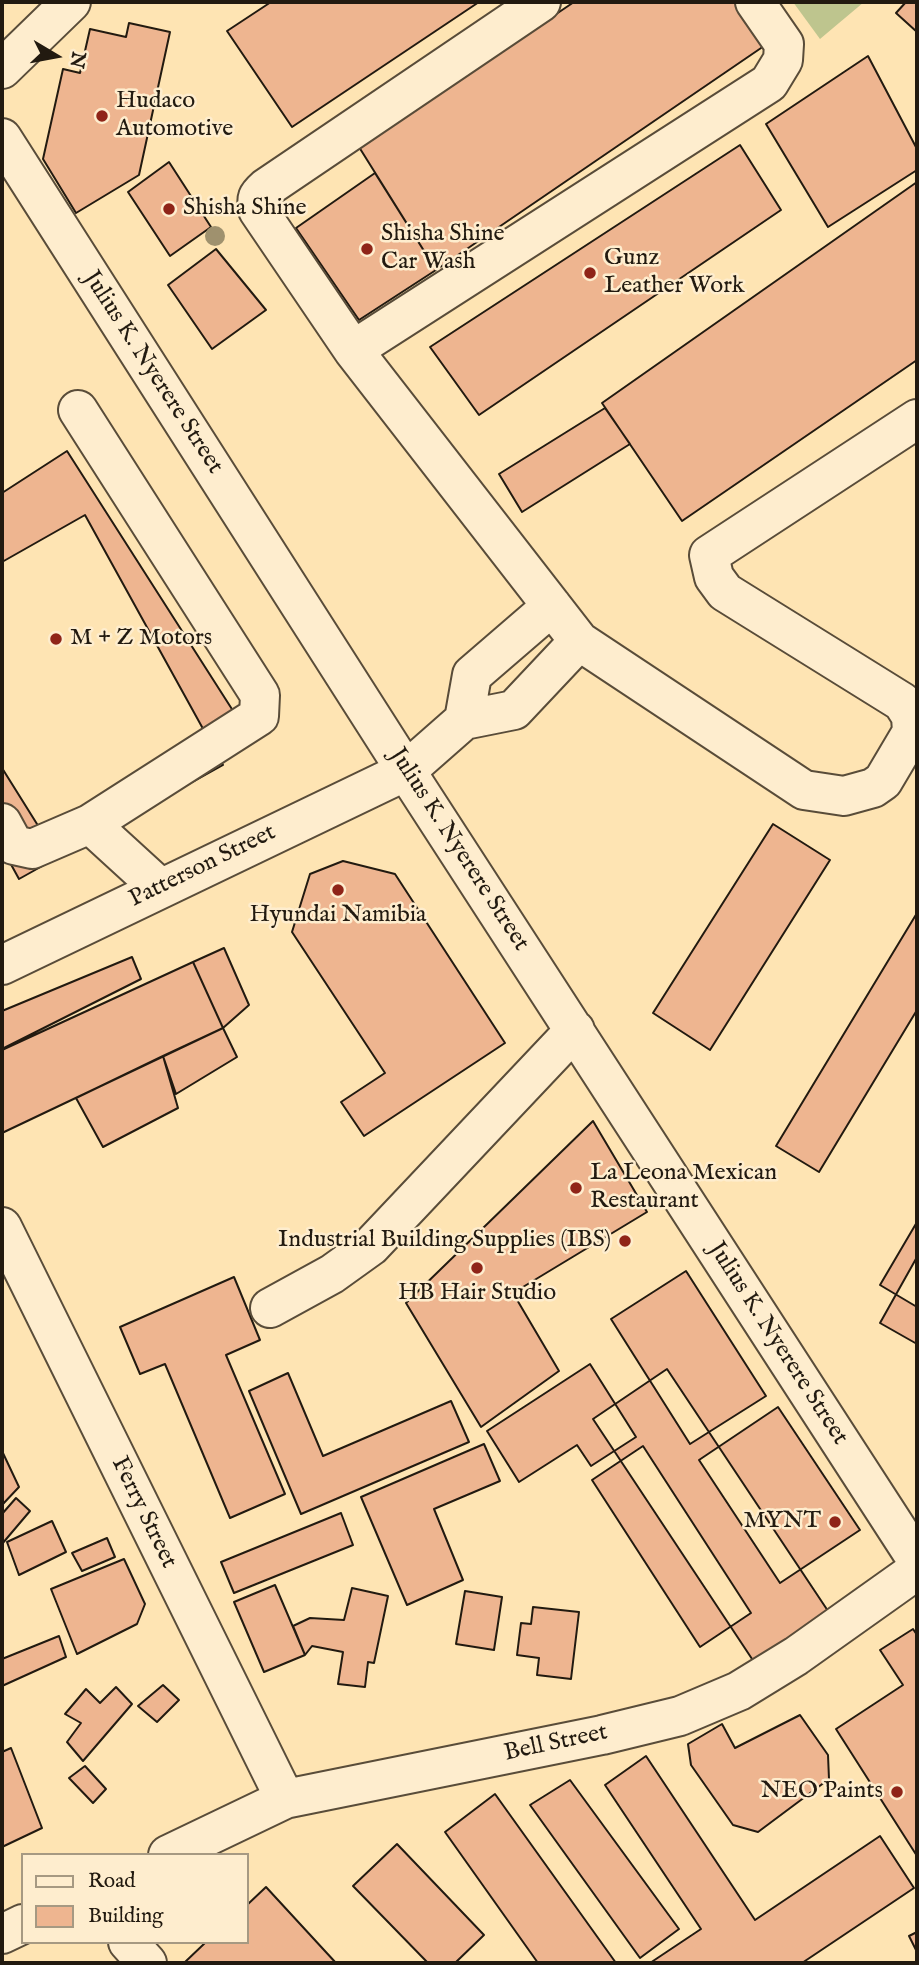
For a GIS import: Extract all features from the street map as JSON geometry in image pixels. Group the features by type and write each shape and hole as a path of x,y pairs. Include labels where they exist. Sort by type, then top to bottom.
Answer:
{"street":[{"path":"2,69 71,2"},
{"path":"541,2 258,195 258,210 353,350 579,641 804,790 844,796 873,788 883,781 912,732 909,692 725,592 714,577 709,555 917,419"},
{"path":"353,350 769,83 783,60 784,44 755,2"},
{"name":"Julius K. Nyerere Street","path":"2,138 405,771 917,1560"},
{"path":"2,823 14,845 32,849 90,824 259,716 260,695 78,410"},
{"path":"552,606 472,675 464,720 514,710 579,641"},
{"name":"Patterson Street","path":"2,965 405,771 464,720"},
{"path":"90,824 160,888"},
{"path":"270,1308 332,1274 371,1246 575,1030"},
{"name":"Ferry Street","path":"2,1227 285,1799"},
{"name":"Bell Street","path":"172,1853 285,1799 602,1735 680,1716 739,1691 917,1570"},
{"path":"2,1934 21,1925"},
{"path":"130,1944 147,1963"}],"green space":[{"path":"793,2 864,2 820,39"}],"building":[{"path":"271,2 479,2 292,127 227,31"},
{"path":"574,2 736,2 764,46 436,270 359,147"},
{"path":"906,2 917,2 917,32 896,13"},
{"name":"Hudaco Automotive","path":"129,23 170,32 139,175 76,213 43,159 63,69 80,73 90,29 126,37"},
{"path":"868,56 917,149 917,170 828,227 766,124"},
{"path":"740,145 781,210 479,415 430,347"},
{"name":"Shisha Shine","path":"169,162 211,227 170,256 128,192"},
{"name":"Shisha Shine Car Wash","path":"375,173 436,270 359,320 296,228"},
{"path":"917,182 917,360 682,521 602,403"},
{"path":"216,249 266,310 212,349 168,285"},
{"path":"605,408 630,444 522,512 499,474"},
{"path":"67,451 237,717 47,840 2,768 2,493"},
{"path":"85,515 223,765 19,879 2,848 2,562"},
{"path":"773,824 830,860 710,1050 653,1013"},
{"path":"343,861 395,874 505,1043 364,1136 341,1102 385,1073 292,932 310,874"},
{"path":"917,913 917,1010 819,1172 776,1146"},
{"path":"224,948 249,1005 223,1028 193,962"},
{"path":"132,957 141,979 2,1049 2,1011"},
{"path":"193,962 223,1028 2,1133 2,1050"},
{"path":"223,1028 237,1057 176,1094 163,1056"},
{"path":"163,1056 178,1108 103,1147 76,1098"},
{"path":"593,1121 647,1212 513,1293 559,1371 481,1427 406,1303"},
{"path":"917,1222 917,1307 880,1285"},
{"path":"917,1257 917,1344 880,1323"},
{"path":"686,1271 766,1396 690,1444 611,1319"},
{"path":"234,1277 260,1340 226,1355 285,1494 230,1518 165,1364 140,1374 120,1327"},
{"path":"590,1364 636,1437 591,1466 577,1445 519,1482 487,1431"},
{"path":"667,1369 836,1623 762,1674 593,1419"},
{"path":"288,1373 323,1456 451,1401 469,1442 301,1514 249,1391"},
{"path":"778,1407 860,1530 780,1583 699,1460"},
{"path":"484,1444 500,1481 434,1509 463,1580 407,1605 361,1497"},
{"path":"643,1446 751,1613 700,1647 592,1480"},
{"path":"2,1451 19,1487 2,1505"},
{"path":"16,1498 30,1511 2,1544 2,1514"},
{"path":"341,1513 353,1545 234,1593 221,1562"},
{"path":"52,1521 66,1552 19,1575 7,1542"},
{"path":"107,1538 115,1557 82,1571 72,1553"},
{"path":"124,1559 145,1604 137,1624 77,1654 51,1589"},
{"path":"275,1585 305,1655 264,1672 234,1602"},
{"path":"352,1588 388,1596 374,1663 368,1662 365,1687 338,1684 343,1652 312,1646 305,1655 293,1626 310,1618 344,1620"},
{"path":"465,1591 502,1597 494,1650 456,1644"},
{"path":"533,1607 579,1612 571,1679 537,1675 539,1658 517,1655 521,1623 531,1624"},
{"name":"NEO Paints","path":"913,1629 917,1635 917,1856 836,1729 903,1685 880,1650"},
{"path":"59,1636 66,1657 2,1686 2,1659"},
{"path":"163,1685 179,1700 157,1722 138,1706"},
{"path":"116,1687 132,1704 83,1761 67,1742 81,1723 65,1714 86,1689 100,1703"},
{"path":"800,1715 828,1755 829,1779 758,1832 733,1825 691,1765 688,1744 722,1724 735,1748"},
{"path":"11,1748 42,1828 2,1847 2,1752"},
{"path":"646,1756 755,1920 880,1836 914,1888 802,1963 650,1963 701,1929 605,1785"},
{"path":"85,1766 106,1789 93,1803 69,1778"},
{"path":"570,1780 679,1929 640,1958 530,1805"},
{"path":"495,1794 616,1963 538,1963 445,1832"},
{"path":"397,1844 484,1935 455,1963 428,1963 353,1886"},
{"path":"266,1887 336,1963 184,1963 204,1944 248,1944 248,1904"},
{"path":"917,1932 917,1952 909,1936"}],"place":[{"name":"Hudaco Automotive","path":"102,116"},
{"name":"Shisha Shine","path":"169,209"},
{"name":"Shisha Shine Car Wash","path":"367,249"},
{"name":"Gunz Leather Work","path":"590,273"},
{"name":"M + Z Motors","path":"56,639"},
{"name":"Hyundai Namibia","path":"338,890"},
{"name":"La Leona Mexican Restaurant","path":"576,1188"},
{"name":"Industrial Building Supplies (IBS)","path":"625,1241"},
{"name":"HB Hair Studio","path":"477,1268"},
{"name":"MYNT","path":"835,1522"},
{"name":"NEO Paints","path":"897,1792"}]}
